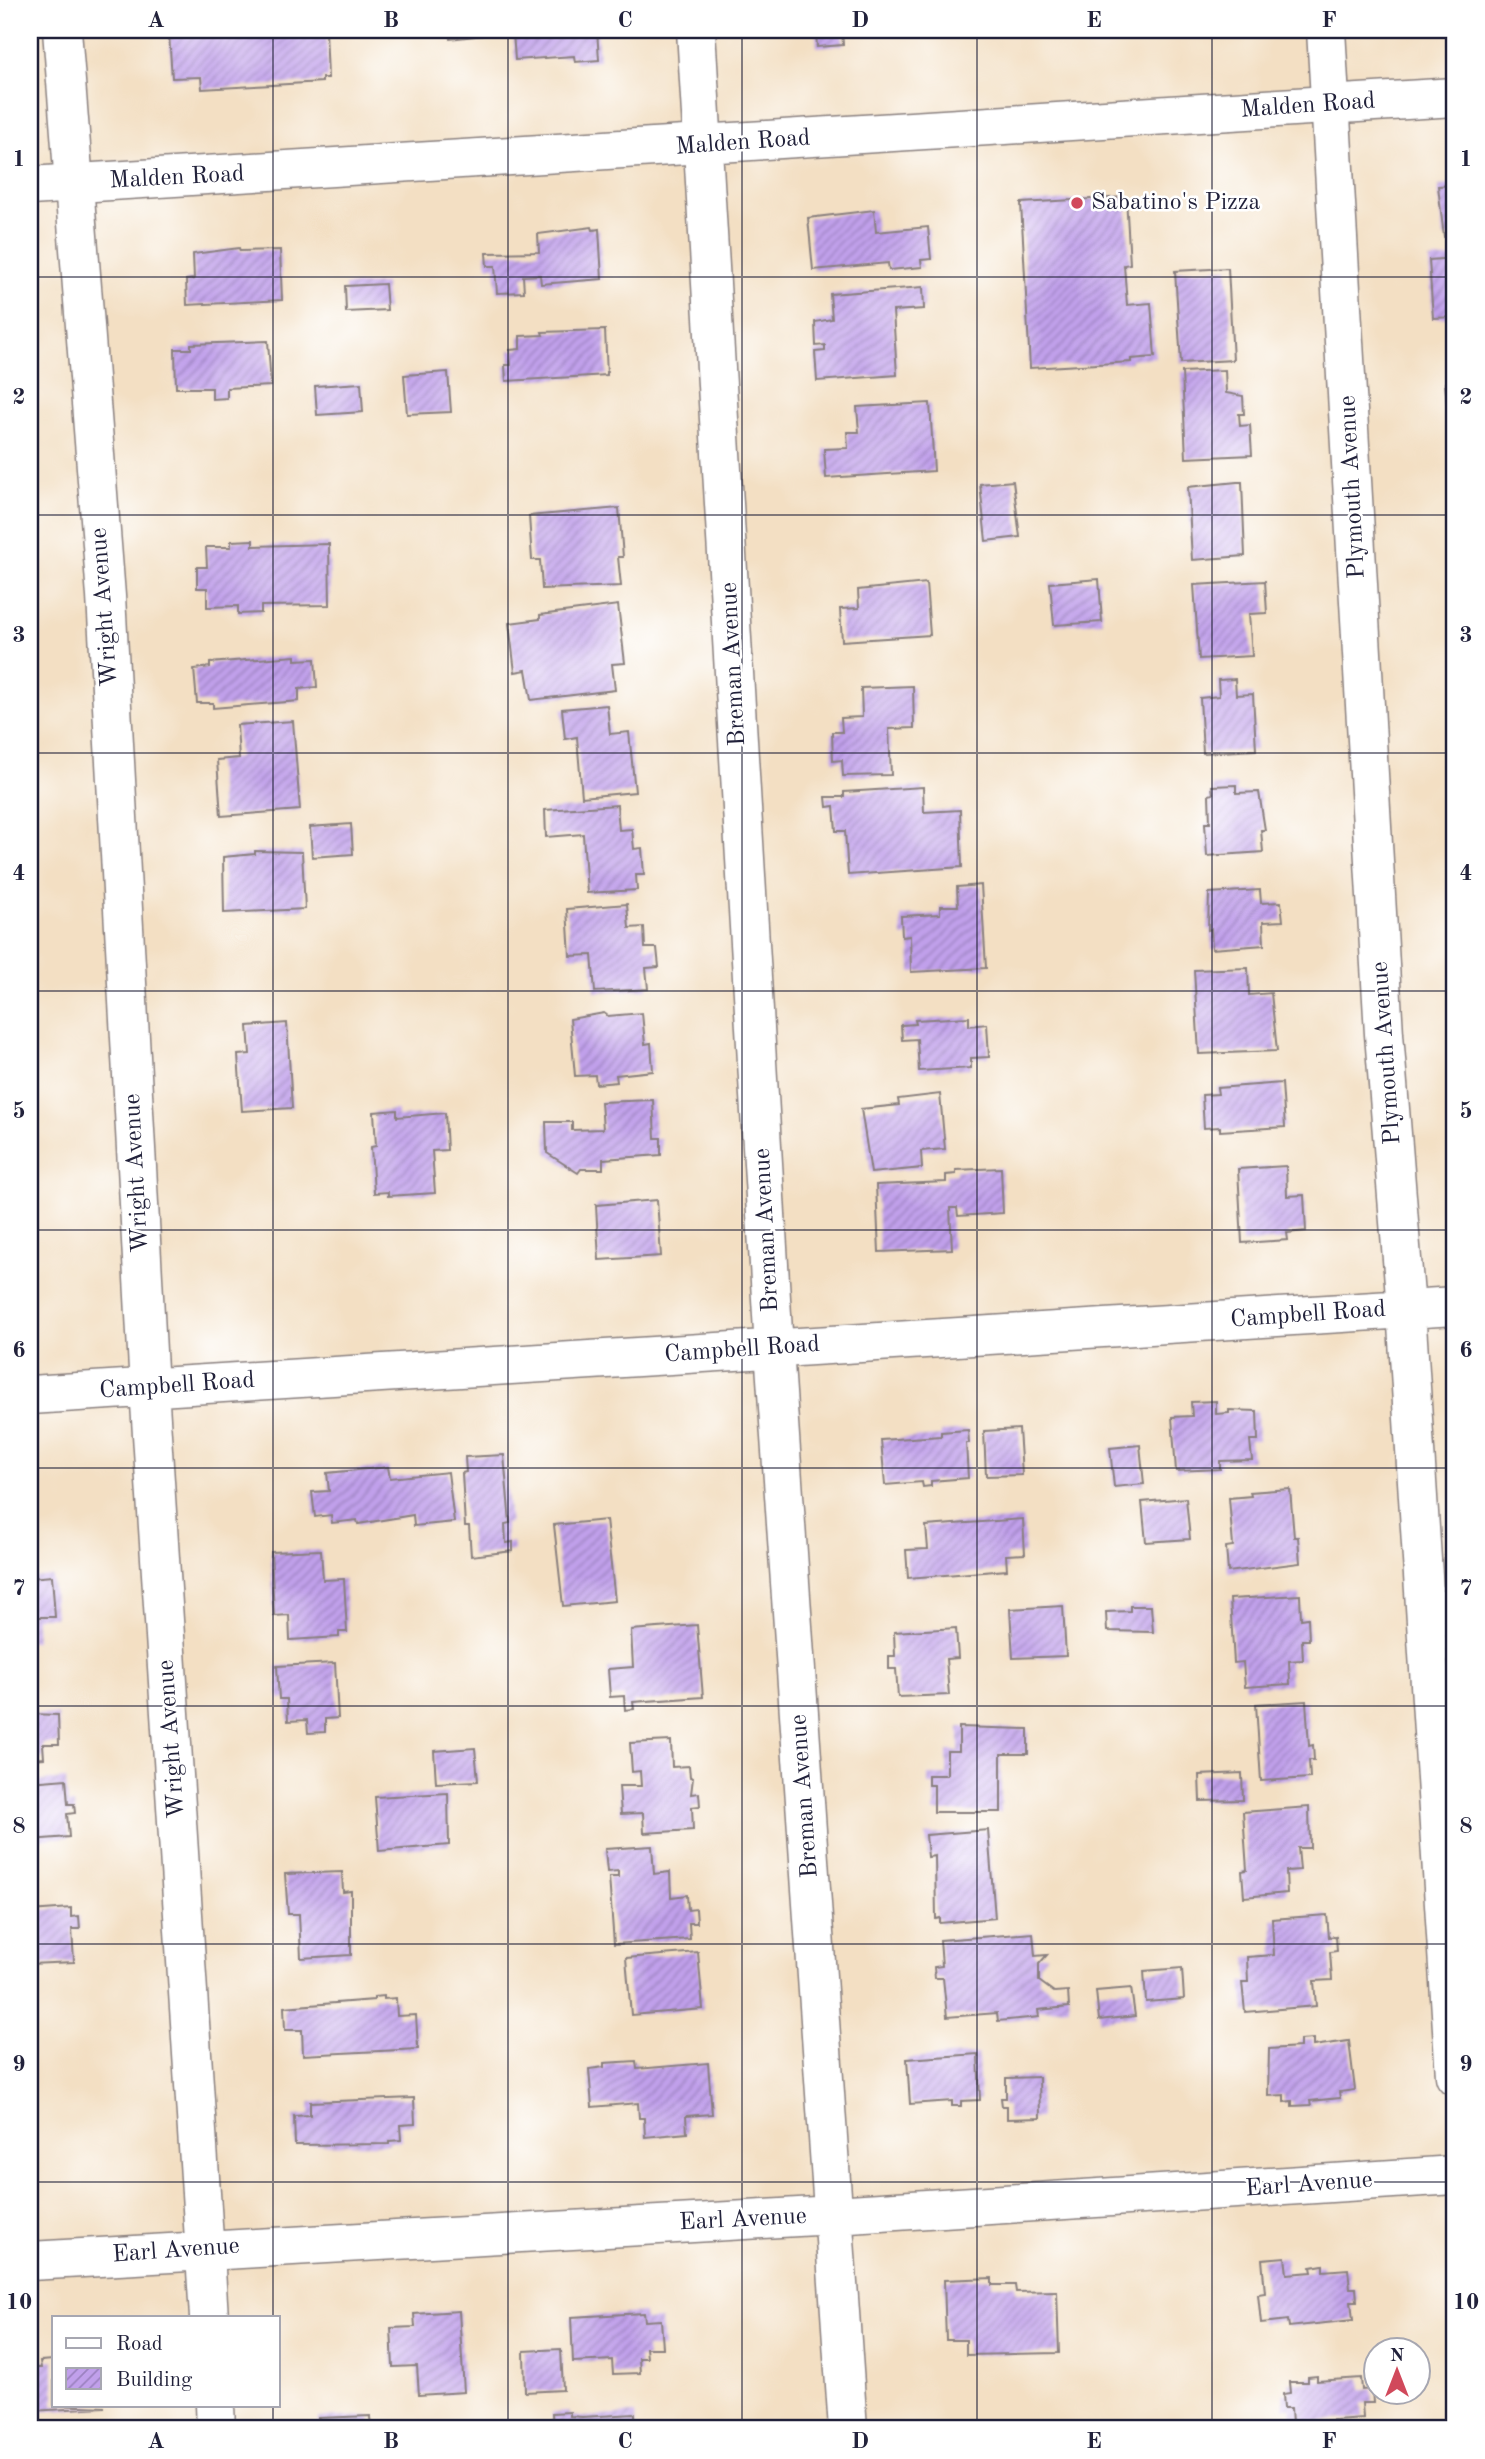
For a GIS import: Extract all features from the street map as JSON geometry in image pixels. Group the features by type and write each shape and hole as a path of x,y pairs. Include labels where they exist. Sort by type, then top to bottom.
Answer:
{"street":[{"name":"Wright Avenue","path":"62,30 106,596 149,1388 209,2316"},
{"name":"Breman Avenue","path":"696,30 774,1349 848,2429"},
{"name":"Plymouth Avenue","path":"1326,30 1383,1006 1406,1309 1455,2076"},
{"name":"Malden Road","path":"30,186 1455,97"},
{"name":"Campbell Road","path":"30,1395 1455,1306"},
{"name":"Earl Avenue","path":"30,2261 834,2215 1455,2175"},
{"path":"215,2406 216,2429"}],"building":[{"path":"326,30 328,78 322,78 322,82 202,89 201,77 172,78 169,34"},
{"path":"449,30 501,30 501,33 450,39"},
{"path":"597,30 599,60 575,62 574,56 515,60 513,32"},
{"path":"816,30 842,30 843,45 817,47"},
{"path":"1452,177 1455,177 1455,236 1444,237 1438,186 1453,185"},
{"path":"1126,197 1130,264 1124,265 1127,305 1151,303 1155,357 1131,359 1131,362 1030,368 1021,203"},
{"path":"874,210 876,232 928,227 931,259 921,260 922,267 889,270 888,263 813,270 808,218"},
{"path":"592,227 593,230 599,229 602,279 541,284 540,275 523,276 524,292 497,293 495,266 487,266 486,253 539,252 538,234"},
{"path":"239,248 240,251 280,250 282,300 187,305 186,280 194,279 193,254"},
{"path":"1455,258 1455,317 1433,318 1429,260"},
{"path":"1228,268 1233,360 1181,363 1175,271"},
{"path":"385,284 387,310 346,312 345,286"},
{"path":"923,287 924,309 893,311 897,375 817,381 815,352 825,351 825,345 816,346 815,322 832,319 830,294"},
{"path":"605,330 607,375 506,381 505,365 511,365 510,350 520,349 520,336 543,335 542,332"},
{"path":"268,341 271,386 227,388 227,398 212,399 212,388 176,388 175,349 191,349 191,344"},
{"path":"1225,370 1226,393 1243,396 1244,414 1239,414 1240,426 1250,425 1252,455 1186,458 1182,372"},
{"path":"448,372 451,412 407,414 404,375"},
{"path":"1455,382 1455,414 1448,415 1445,383"},
{"path":"361,383 363,412 317,415 315,386"},
{"path":"930,403 934,471 826,478 824,449 848,448 847,432 859,432 857,407"},
{"path":"1013,481 1020,537 986,541 980,484"},
{"path":"1242,482 1245,556 1192,560 1188,487"},
{"path":"619,508 623,557 618,557 621,586 542,589 540,560 532,560 529,516"},
{"path":"253,540 253,546 329,544 330,605 261,606 261,613 238,614 238,606 207,607 207,588 197,588 197,567 207,567 206,547 231,547 231,541"},
{"path":"1099,579 1102,622 1054,625 1050,583"},
{"path":"1265,581 1267,613 1249,614 1252,656 1199,659 1194,585"},
{"path":"926,583 930,635 842,641 840,609 859,608 858,590"},
{"path":"618,605 625,663 612,664 615,690 531,700 526,670 515,672 509,623 540,619 540,615"},
{"path":"295,656 295,660 315,659 317,687 299,689 299,701 213,708 213,703 197,703 194,669 210,667 210,663"},
{"path":"1235,679 1236,695 1253,694 1256,750 1203,753 1200,698 1219,696 1218,680"},
{"path":"913,686 914,728 889,729 891,775 843,776 842,760 833,761 832,732 842,732 841,718 862,717 861,688"},
{"path":"607,705 610,734 629,732 635,792 582,797 577,737 565,739 562,709"},
{"path":"293,721 300,810 221,816 217,760 239,758 237,725"},
{"path":"1236,785 1236,793 1259,792 1265,830 1261,830 1263,852 1207,856 1205,823 1210,823 1209,795 1213,794 1212,786"},
{"path":"923,787 924,812 960,810 962,867 848,875 845,831 836,831 834,806 827,807 826,797 844,797 844,792"},
{"path":"617,805 619,830 632,829 634,849 642,848 644,875 636,875 637,890 587,893 583,834 546,837 545,810"},
{"path":"351,824 353,854 312,857 310,827"},
{"path":"255,851 302,852 305,909 224,913 223,857 255,854"},
{"path":"981,885 986,968 911,972 910,936 902,937 901,916 940,914 940,906 958,906 957,887"},
{"path":"1260,890 1261,903 1281,902 1283,921 1263,922 1264,945 1212,949 1211,929 1208,930 1209,893"},
{"path":"627,904 629,928 644,927 645,948 657,948 659,967 646,968 648,989 595,992 592,955 570,956 567,909"},
{"path":"1248,968 1249,995 1271,993 1277,1051 1199,1054 1194,970"},
{"path":"604,1013 608,1016 642,1013 645,1044 651,1043 653,1071 616,1075 617,1082 596,1084 595,1075 575,1076 570,1019"},
{"path":"969,1017 969,1026 987,1024 989,1057 971,1058 971,1068 919,1071 917,1039 902,1040 901,1025 916,1024 915,1020"},
{"path":"287,1023 292,1108 242,1111 238,1055 250,1054 248,1026"},
{"path":"1282,1083 1285,1127 1220,1131 1220,1127 1204,1128 1202,1095 1218,1094 1217,1088"},
{"path":"940,1094 945,1149 921,1151 922,1168 871,1173 861,1109 899,1105 898,1099"},
{"path":"653,1100 655,1138 661,1138 661,1155 603,1159 603,1169 581,1169 578,1173 547,1153 546,1122 572,1122 572,1130 603,1129 601,1102"},
{"path":"397,1110 397,1117 445,1113 447,1150 432,1151 435,1193 388,1196 388,1192 374,1193 371,1147 376,1146 374,1112"},
{"path":"1286,1166 1287,1196 1304,1195 1306,1231 1287,1233 1288,1240 1242,1243 1238,1169"},
{"path":"1001,1168 1003,1213 958,1216 957,1208 950,1208 952,1249 879,1252 876,1185 946,1182 946,1175 956,1174 956,1170"},
{"path":"657,1200 661,1256 599,1260 596,1205"},
{"path":"1216,1401 1216,1414 1229,1413 1229,1410 1257,1411 1258,1440 1250,1440 1252,1460 1220,1461 1220,1469 1176,1471 1172,1417 1192,1416 1191,1402"},
{"path":"1019,1429 1022,1475 986,1476 984,1431"},
{"path":"968,1430 968,1478 931,1481 931,1486 923,1487 922,1482 885,1485 881,1440 941,1436 941,1432"},
{"path":"1140,1445 1144,1484 1114,1487 1110,1448"},
{"path":"504,1455 510,1523 505,1524 506,1543 513,1542 513,1551 471,1556 469,1526 465,1526 462,1473 466,1472 465,1457"},
{"path":"388,1467 390,1478 448,1472 454,1522 414,1526 413,1515 358,1524 357,1520 332,1523 331,1515 315,1517 312,1492 329,1491 327,1473"},
{"path":"1290,1489 1294,1537 1298,1537 1300,1563 1228,1572 1226,1547 1233,1546 1229,1498 1251,1496 1250,1492"},
{"path":"1186,1498 1190,1539 1146,1542 1142,1502"},
{"path":"1023,1519 1025,1554 1006,1555 1007,1570 908,1578 906,1550 928,1549 926,1526"},
{"path":"606,1520 615,1601 563,1606 554,1525"},
{"path":"321,1550 323,1580 344,1579 347,1632 339,1632 339,1637 290,1640 289,1615 274,1616 271,1552"},
{"path":"52,1576 55,1617 35,1617 36,1641 30,1641 30,1578"},
{"path":"1300,1595 1301,1619 1308,1618 1309,1640 1302,1640 1303,1660 1289,1661 1290,1684 1245,1687 1243,1662 1234,1663 1230,1599"},
{"path":"1063,1606 1066,1656 1013,1658 1010,1609"},
{"path":"1130,1606 1151,1606 1153,1632 1107,1631 1106,1612 1130,1611"},
{"path":"697,1625 703,1697 633,1702 634,1709 625,1710 624,1696 610,1697 608,1669 633,1667 631,1630"},
{"path":"956,1628 958,1658 946,1659 949,1695 898,1697 896,1669 889,1669 889,1656 895,1656 894,1632"},
{"path":"335,1663 338,1718 325,1719 325,1732 308,1733 307,1720 288,1721 287,1699 279,1699 277,1666"},
{"path":"1306,1701 1309,1746 1313,1745 1314,1760 1309,1760 1310,1778 1261,1781 1256,1704"},
{"path":"30,1714 58,1715 59,1744 43,1744 44,1758 30,1759"},
{"path":"959,1727 1028,1729 1028,1754 1001,1754 1001,1812 934,1812 934,1785 928,1785 928,1775 947,1775 947,1751 959,1751"},
{"path":"671,1741 672,1767 689,1766 690,1777 693,1778 691,1794 699,1793 700,1806 692,1807 693,1830 644,1833 643,1813 621,1814 619,1786 641,1786 640,1771 632,1772 630,1743"},
{"path":"475,1748 478,1781 436,1783 434,1751"},
{"path":"1242,1773 1243,1800 1200,1801 1199,1775"},
{"path":"66,1779 68,1804 74,1804 75,1813 67,1814 69,1837 30,1840 30,1782"},
{"path":"448,1793 449,1845 379,1851 375,1797"},
{"path":"1309,1807 1310,1848 1298,1848 1300,1870 1286,1871 1287,1893 1244,1897 1242,1871 1247,1870 1243,1812"},
{"path":"988,1830 995,1918 940,1923 940,1918 936,1919 935,1856 928,1857 926,1835"},
{"path":"652,1846 654,1874 670,1872 671,1897 687,1895 688,1910 696,1909 697,1923 689,1923 690,1939 614,1944 609,1877 618,1877 618,1871 607,1872 605,1849"},
{"path":"342,1872 343,1892 351,1891 351,1955 301,1958 299,1914 288,1914 285,1874"},
{"path":"71,1908 71,1917 79,1916 80,1929 72,1929 74,1962 30,1964 30,1911"},
{"path":"1327,1915 1329,1937 1336,1936 1337,1951 1330,1952 1332,1980 1314,1981 1316,2006 1245,2012 1242,1982 1248,1982 1247,1957 1274,1955 1272,1919"},
{"path":"1033,1933 1035,1956 1047,1955 1039,1964 1039,1981 1054,1992 1068,1991 1069,2007 1038,2010 1039,2017 998,2021 997,2013 947,2017 943,1978 935,1978 934,1967 942,1966 940,1940"},
{"path":"698,1952 703,2009 631,2015 626,1958"},
{"path":"1182,1968 1184,1999 1146,2002 1144,1971"},
{"path":"1131,1988 1135,2016 1099,2020 1096,1991"},
{"path":"384,1996 384,1999 396,1998 397,2016 416,2015 418,2049 303,2055 302,2030 285,2030 284,2007 374,2000 374,1997"},
{"path":"1313,2039 1313,2046 1349,2041 1355,2090 1339,2092 1340,2098 1310,2101 1311,2105 1292,2106 1292,2101 1284,2102 1284,2095 1268,2096 1269,2049 1300,2047 1300,2040"},
{"path":"978,2054 980,2100 961,2101 961,2106 952,2106 952,2101 910,2104 907,2059"},
{"path":"636,2061 637,2069 708,2063 712,2114 686,2116 687,2133 645,2137 644,2118 639,2118 638,2103 592,2107 589,2069 604,2067 604,2063"},
{"path":"1039,2077 1040,2118 1007,2119 1007,2106 1002,2106 1001,2098 1006,2098 1006,2078"},
{"path":"414,2098 415,2124 400,2125 401,2140 389,2141 389,2144 295,2145 294,2116 310,2115 310,2102"},
{"path":"1285,2257 1287,2274 1312,2272 1311,2267 1323,2265 1323,2271 1348,2269 1350,2288 1356,2288 1357,2301 1351,2301 1353,2320 1289,2327 1288,2320 1261,2323 1258,2294 1265,2293 1262,2259"},
{"path":"992,2278 992,2285 1015,2285 1016,2292 1057,2291 1059,2353 966,2355 966,2340 946,2340 944,2280"},
{"path":"459,2311 464,2392 419,2395 417,2366 393,2367 391,2328 415,2327 414,2314"},
{"path":"644,2313 645,2321 661,2320 663,2348 646,2348 647,2358 639,2358 640,2373 613,2374 612,2360 573,2362 571,2317"},
{"path":"561,2349 563,2390 525,2392 524,2351"},
{"path":"52,2360 52,2406 105,2407 30,2411 30,2368 41,2368 40,2361"},
{"path":"1317,2376 1317,2381 1361,2378 1363,2418 1292,2423 1291,2408 1284,2408 1283,2394 1290,2393 1289,2382 1308,2382 1308,2377"},
{"path":"570,2412 570,2416 582,2417 635,2414 636,2429 553,2429 552,2413"},
{"path":"370,2416 371,2429 318,2429 318,2418"}],"place":[{"name":"Sabatino's Pizza","path":"1077,203"}]}
